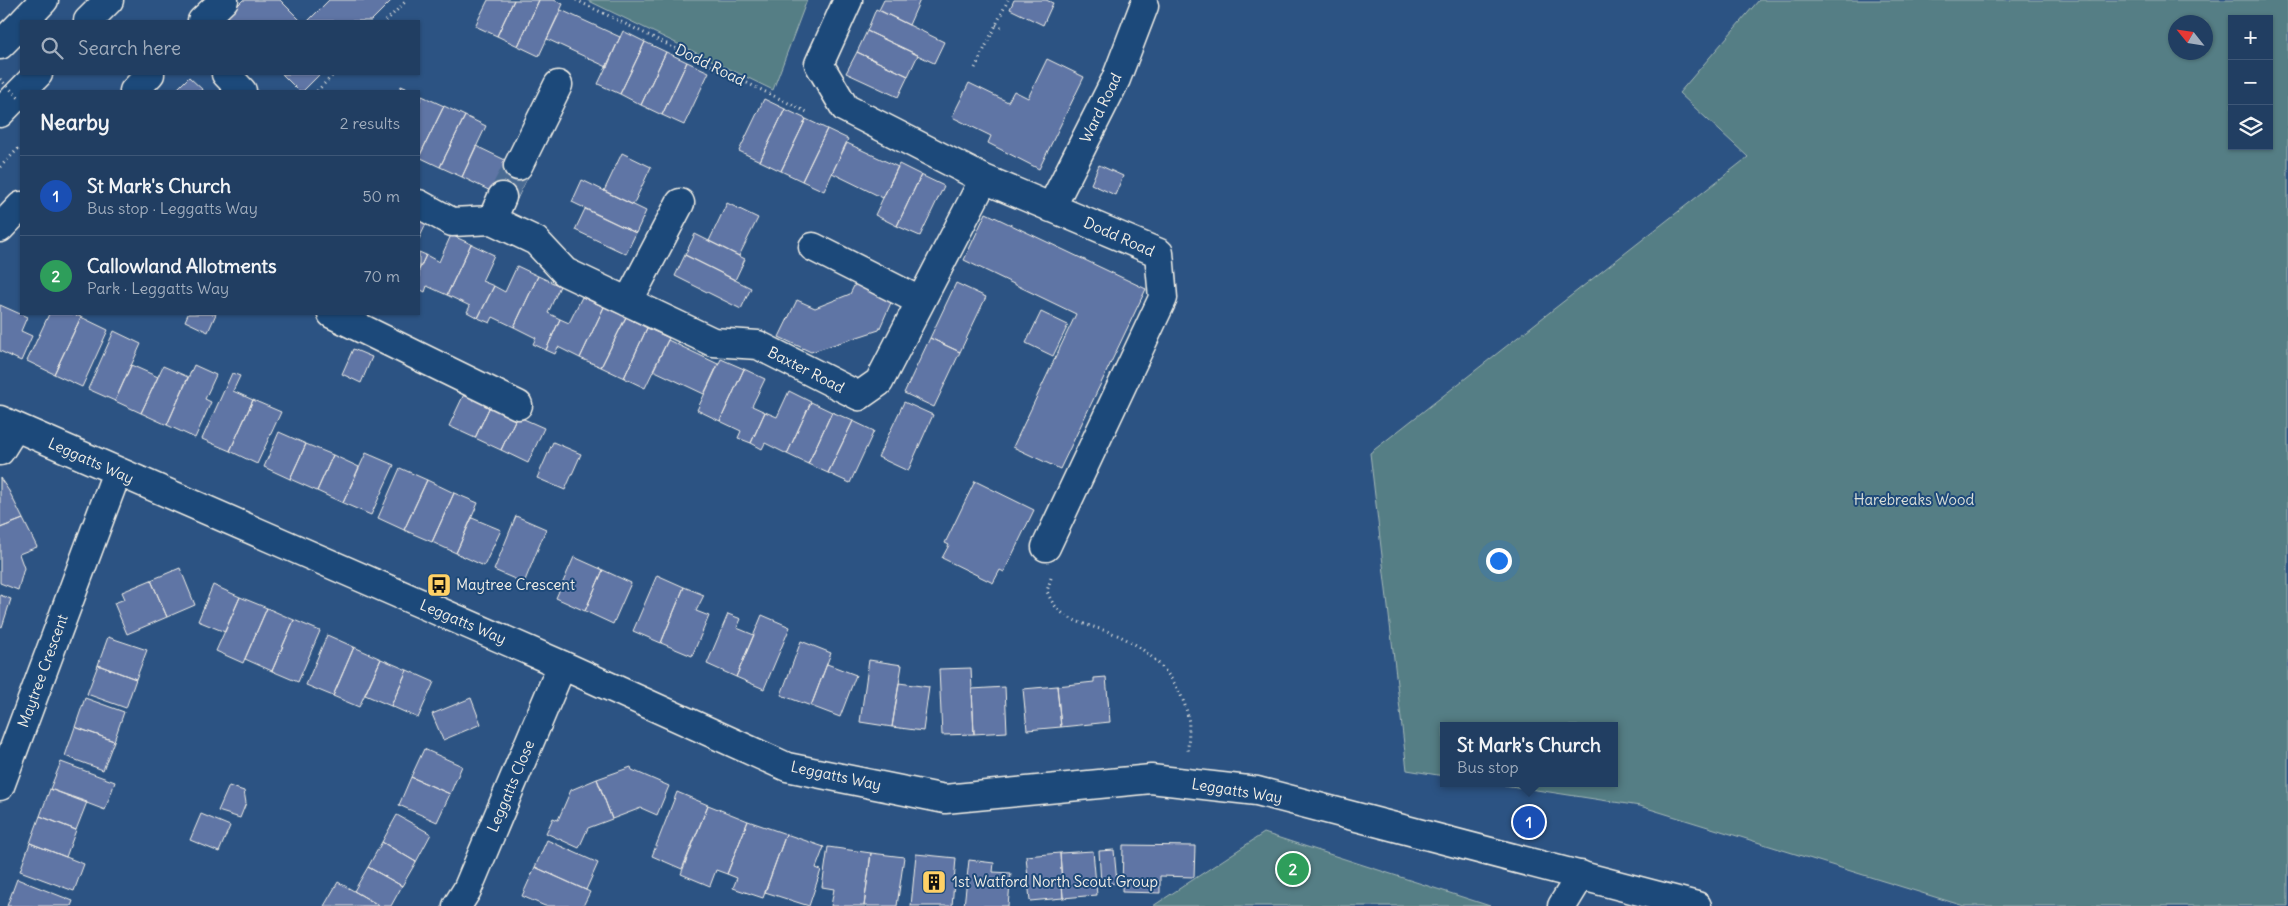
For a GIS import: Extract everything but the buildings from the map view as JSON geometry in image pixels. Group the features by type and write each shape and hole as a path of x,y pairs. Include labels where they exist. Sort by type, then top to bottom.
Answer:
{"main road":[{"path":"24,20 44,0"},
{"path":"89,20 109,0"},
{"path":"203,20 224,0"},
{"path":"845,108 819,64 848,0"},
{"name":"Ward Road","path":"1051,208 1116,79 1144,6"},
{"path":"0,45 20,24"},
{"path":"22,90 37,75"},
{"path":"135,90 149,75"},
{"path":"227,75 241,90"},
{"path":"518,166 558,85"},
{"path":"0,113 20,92"},
{"name":"Dodd Road","path":"845,108 984,179 1160,253 1163,298 1046,547"},
{"name":"Baxter Road","path":"420,205 452,222 497,208 536,241 565,272 713,342 758,345 858,396 879,382 984,179"},
{"path":"628,302 680,203"},
{"path":"0,228 20,207"},
{"path":"813,247 920,300"},
{"path":"334,315 518,405"},
{"path":"0,451 7,424"},
{"name":"Leggatts Way","path":"7,424 562,665 787,767 945,799 1151,779 1257,791 1697,906"},
{"name":"Maytree Crescent","path":"0,786 117,472"},
{"name":"Leggatts Close","path":"457,906 467,890 562,665"},
{"path":"1562,906 1580,875"}],"path":[{"path":"387,20 407,0"},
{"name":"Dodd Road","path":"576,0 820,118 845,108"},
{"path":"975,68 1008,0"},
{"path":"996,25 1003,28"},
{"path":"318,90 333,75"},
{"path":"0,79 20,99"},
{"path":"0,167 20,147"},
{"path":"1046,547 1054,570 1047,591 1056,610 1067,617 1116,635 1138,646 1159,664 1180,691 1188,718 1188,783"}],"green space":[{"path":"587,0 807,0 773,90"},
{"name":"Harebreaks Wood","path":"1759,0 2288,0 2288,906 1964,906 1640,806 1517,787 1618,787 1618,722 1440,722 1440,775 1407,770 1370,453 1748,157 1679,93"},
{"path":"1264,833 1490,906 1153,906"}],"tunnel":[{"path":"502,197 518,166"}],"place":[{"name":"Maytree Crescent","path":"439,585"},
{"name":"St Mark's Church","path":"1529,822"},
{"name":"Callowland Allotments","path":"1293,869"},
{"name":"1st Watford North Scout Group","path":"934,882"}]}
